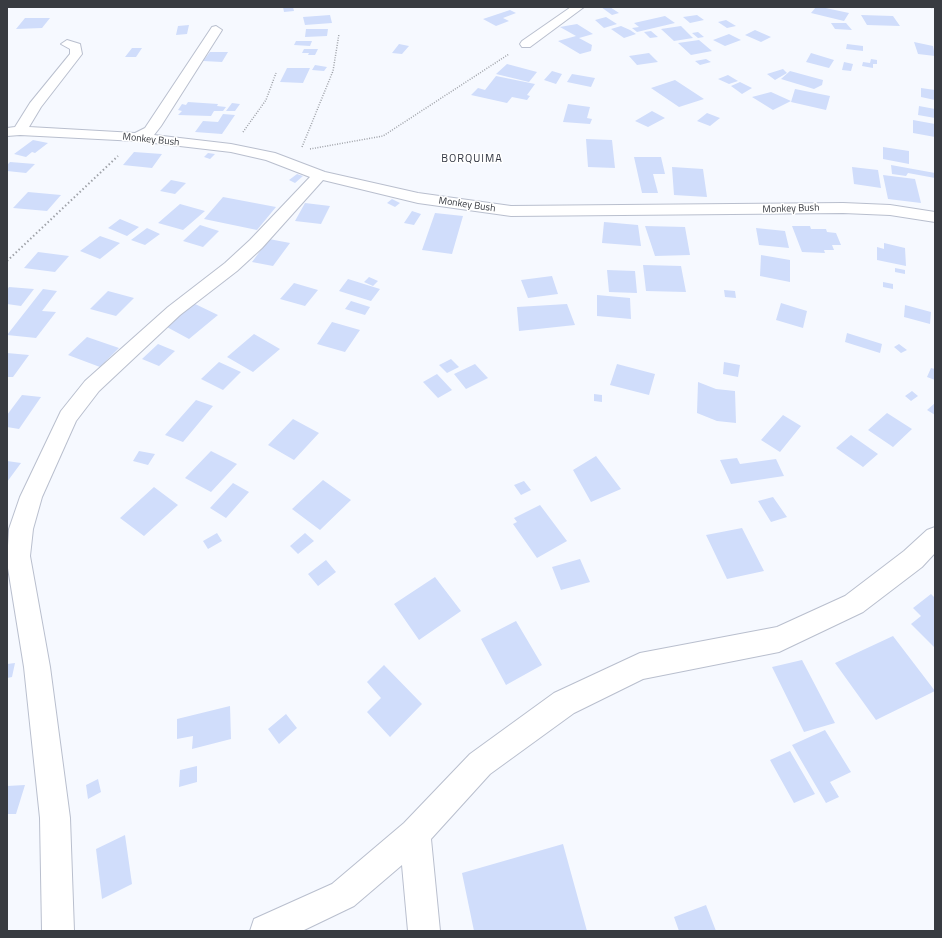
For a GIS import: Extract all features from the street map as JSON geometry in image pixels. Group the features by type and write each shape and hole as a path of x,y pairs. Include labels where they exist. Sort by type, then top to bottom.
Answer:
{"street":[{"path":"526,44 578,7"},
{"path":"137,137 150,131 154,126 216,30"},
{"path":"14,132 65,65 76,54 76,47 67,44"},
{"name":"Monkey Bush","path":"14,132 137,137 231,148 270,156 320,175 418,198 512,211 653,209 757,210 844,208 890,210 935,217"},
{"path":"58,931 55,818 37,667 18,556 21,529 32,497 68,417 92,386 174,311 231,267 256,244 320,175"},
{"path":"266,931 343,895 415,834 480,764 564,703 640,666 779,639 854,604 913,559 935,537"},
{"path":"415,834 424,931"}],"path":[{"path":"929,7 935,8"},
{"path":"300,151 333,70 339,34"},
{"path":"270,156 383,136 526,44"},
{"path":"231,148 266,100 276,73"},
{"path":"7,260 137,137"}],"building":[{"path":"283,7 293,7 294,11 284,12"},
{"path":"601,7 610,7 619,13 612,15"},
{"path":"816,7 849,13 844,21 811,13"},
{"path":"510,10 516,13 503,18 509,21 496,26 483,19"},
{"path":"330,15 332,23 305,25 303,17"},
{"path":"697,15 704,20 690,23 683,17"},
{"path":"861,15 893,16 900,26 867,25"},
{"path":"665,16 675,23 637,32 632,28 639,27 634,23"},
{"path":"606,17 617,24 604,28 595,20"},
{"path":"25,18 50,18 42,28 16,29"},
{"path":"726,20 736,26 727,28 718,22"},
{"path":"831,23 846,23 852,30 835,29"},
{"path":"577,24 593,34 579,38 592,45 591,51 580,54 558,41 576,36 560,27"},
{"path":"189,25 187,34 176,35 178,26"},
{"path":"621,26 636,34 624,38 611,29"},
{"path":"681,26 693,38 674,41 661,29"},
{"path":"306,29 328,29 327,36 305,37"},
{"path":"755,30 771,37 761,42 745,35"},
{"path":"651,31 658,37 650,38 644,32"},
{"path":"698,32 704,37 698,38 692,33"},
{"path":"729,34 741,40 725,46 713,40"},
{"path":"699,40 712,51 691,55 678,43"},
{"path":"296,41 312,41 310,46 294,45"},
{"path":"914,42 933,46 935,56 918,54"},
{"path":"399,44 409,46 402,54 392,53"},
{"path":"847,44 863,46 863,51 846,49"},
{"path":"132,48 142,48 136,57 125,57"},
{"path":"304,49 318,49 315,55 308,55 309,53 302,53"},
{"path":"210,52 228,52 222,62 203,61"},
{"path":"649,53 658,62 637,65 629,56"},
{"path":"811,53 834,60 829,68 806,62"},
{"path":"706,59 711,62 700,65 695,61"},
{"path":"871,59 877,60 877,64 873,64 873,68 862,66 863,62 870,63"},
{"path":"844,62 853,64 851,71 842,70"},
{"path":"507,64 537,72 529,82 496,74"},
{"path":"315,65 327,67 324,71 312,70"},
{"path":"287,68 310,68 303,83 280,82"},
{"path":"783,69 787,73 775,80 767,74"},
{"path":"552,71 562,74 556,84 544,80"},
{"path":"790,71 823,80 822,85 814,89 781,79"},
{"path":"572,74 595,78 591,87 567,82"},
{"path":"728,75 738,81 729,84 718,79"},
{"path":"496,76 535,84 527,95 530,96 527,100 512,97 507,103 471,95 478,88 485,90"},
{"path":"675,80 704,99 679,107 651,88"},
{"path":"740,82 752,88 742,94 731,86"},
{"path":"921,88 935,90 935,100 921,97"},
{"path":"795,89 830,96 826,110 791,102"},
{"path":"771,92 791,101 773,110 752,97"},
{"path":"188,102 218,104 217,106 226,107 223,111 214,111 211,116 178,115 182,111 178,110 182,104 186,105"},
{"path":"232,103 240,104 235,111 226,111"},
{"path":"568,104 590,107 587,118 592,119 590,124 563,122"},
{"path":"919,106 935,109 935,118 918,115"},
{"path":"652,111 665,118 648,127 635,121"},
{"path":"707,113 720,118 710,126 697,121"},
{"path":"223,114 235,115 222,134 195,132 203,121 218,122"},
{"path":"913,120 935,124 935,137 913,133"},
{"path":"586,139 612,140 615,168 588,167"},
{"path":"33,140 48,143 35,153 32,152 26,157 14,154"},
{"path":"883,147 909,151 909,164 883,159"},
{"path":"134,152 162,154 152,168 123,165"},
{"path":"208,153 215,154 210,159 204,157"},
{"path":"634,157 661,157 665,174 653,174 658,193 642,193"},
{"path":"10,162 35,164 26,173 7,171 7,165"},
{"path":"891,165 935,173 935,178 908,173 906,176 892,174"},
{"path":"672,167 703,169 707,197 674,195"},
{"path":"852,167 878,170 881,188 854,184"},
{"path":"297,174 303,176 295,183 289,180"},
{"path":"883,175 915,179 921,203 888,199"},
{"path":"171,180 186,183 175,194 160,191"},
{"path":"28,192 61,195 47,211 13,208"},
{"path":"223,197 276,207 257,230 204,219"},
{"path":"392,199 400,203 395,207 387,203"},
{"path":"305,203 330,206 321,224 295,221"},
{"path":"180,204 205,211 183,230 158,223"},
{"path":"412,211 421,214 414,225 404,223"},
{"path":"435,213 463,216 452,254 422,250"},
{"path":"120,219 139,227 127,236 108,228"},
{"path":"604,222 638,225 641,246 602,243"},
{"path":"200,225 219,231 203,247 183,241"},
{"path":"645,226 685,227 690,255 655,256"},
{"path":"792,226 810,226 811,229 826,229 827,232 836,233 841,245 832,245 834,250 824,250 825,253 802,252"},
{"path":"147,228 160,234 145,245 131,240"},
{"path":"756,228 785,231 789,248 759,245"},
{"path":"100,236 120,243 100,259 80,251"},
{"path":"269,239 290,243 273,266 252,262"},
{"path":"884,243 905,248 906,266 877,260 877,247 884,249"},
{"path":"38,252 69,256 55,272 24,268"},
{"path":"761,255 790,260 790,282 760,276"},
{"path":"643,265 681,266 686,292 646,291"},
{"path":"895,268 905,270 905,274 895,272"},
{"path":"607,270 635,271 637,293 609,292"},
{"path":"552,276 558,294 528,298 521,280"},
{"path":"369,277 378,281 373,286 364,282"},
{"path":"348,279 380,289 371,301 339,291"},
{"path":"883,282 893,284 893,289 883,287"},
{"path":"294,283 318,290 305,306 280,299"},
{"path":"9,287 34,289 21,306 7,304 7,290"},
{"path":"43,289 57,291 42,311 56,312 36,338 7,335"},
{"path":"724,290 735,291 736,298 725,297"},
{"path":"108,291 134,298 116,316 90,309"},
{"path":"597,295 630,298 631,319 597,316"},
{"path":"351,301 370,307 365,315 345,309"},
{"path":"193,303 218,315 189,339 165,326"},
{"path":"781,303 807,311 803,328 776,320"},
{"path":"567,304 575,325 519,331 517,307"},
{"path":"905,305 931,312 930,324 904,317"},
{"path":"332,322 360,330 345,352 317,344"},
{"path":"847,333 882,344 880,353 845,342"},
{"path":"254,334 280,349 253,372 227,357"},
{"path":"87,337 119,348 100,367 68,355"},
{"path":"158,344 175,351 159,366 142,359"},
{"path":"899,344 907,350 901,353 894,347"},
{"path":"7,353 29,355 13,377 7,377"},
{"path":"451,359 459,367 447,373 439,365"},
{"path":"219,362 241,372 223,390 201,379"},
{"path":"724,362 740,365 738,377 723,374"},
{"path":"475,364 488,378 466,389 454,374"},
{"path":"617,364 655,374 649,395 610,385"},
{"path":"931,368 935,369 935,380 927,377"},
{"path":"437,374 452,390 438,398 423,382"},
{"path":"698,382 716,389 735,391 736,423 717,421 697,413"},
{"path":"912,391 918,396 911,401 905,396"},
{"path":"594,394 602,395 602,402 594,401"},
{"path":"22,395 41,397 19,429 7,427 7,415"},
{"path":"196,400 213,406 183,442 165,435"},
{"path":"935,403 935,415 927,410"},
{"path":"887,413 912,429 893,447 868,430"},
{"path":"783,415 801,426 780,452 761,440"},
{"path":"293,419 319,433 294,460 268,445"},
{"path":"851,435 878,454 863,467 836,448"},
{"path":"139,451 155,454 148,465 133,461"},
{"path":"211,451 237,464 211,492 185,478"},
{"path":"596,456 621,489 591,502 573,470"},
{"path":"737,458 740,464 776,459 784,476 731,484 720,460"},
{"path":"7,461 21,463 7,482"},
{"path":"323,480 351,500 320,530 292,509"},
{"path":"524,481 531,490 521,495 514,485"},
{"path":"233,483 249,492 226,518 210,508"},
{"path":"154,487 178,505 144,536 120,518"},
{"path":"773,497 787,517 771,522 758,501"},
{"path":"540,505 567,541 537,558 513,524 517,522 514,518"},
{"path":"742,528 764,571 727,579 706,535"},
{"path":"217,533 222,541 208,549 203,541"},
{"path":"305,533 314,541 298,554 290,546"},
{"path":"580,559 590,582 561,590 552,567"},
{"path":"326,560 336,572 318,586 308,574"},
{"path":"435,577 461,611 419,640 394,604"},
{"path":"931,594 935,598 935,648 911,624 921,616 913,608"},
{"path":"516,621 542,665 506,685 481,639"},
{"path":"893,636 935,691 876,720 835,663"},
{"path":"802,660 835,723 804,732 772,667"},
{"path":"15,663 12,677 7,678 7,664"},
{"path":"384,665 422,704 390,737 367,712 381,698 367,682"},
{"path":"230,706 231,739 192,749 193,736 177,739 177,719"},
{"path":"286,714 297,728 279,744 268,729"},
{"path":"825,730 851,772 830,782 839,797 826,803 792,745"},
{"path":"790,751 815,794 794,803 770,760"},
{"path":"197,766 197,782 179,787 180,770"},
{"path":"98,779 101,792 88,799 86,785"},
{"path":"25,785 16,814 7,814 7,786"},
{"path":"125,835 132,884 102,899 96,849"},
{"path":"563,844 587,931 474,931 462,873"},
{"path":"706,905 716,931 679,931 674,917"}],"district":[{"name":"BORQUIMA","path":"472,159"}]}
